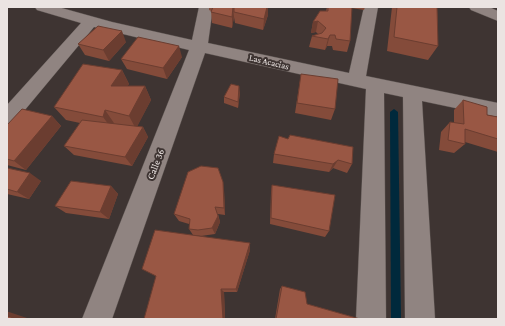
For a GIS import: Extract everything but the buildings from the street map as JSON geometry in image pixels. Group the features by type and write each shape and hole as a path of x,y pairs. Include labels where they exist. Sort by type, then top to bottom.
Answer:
{"street":[{"name":"Las Acacias","path":"43,7 91,21 199,46 365,83 498,110"},
{"name":"Calle 36","path":"97,319 199,46 206,7"},
{"path":"371,7 365,83 371,319"},
{"path":"476,7 498,16"},
{"path":"7,118 91,21"},
{"path":"412,93 420,319"}],"waterway":[{"path":"394,112 396,319"}]}
